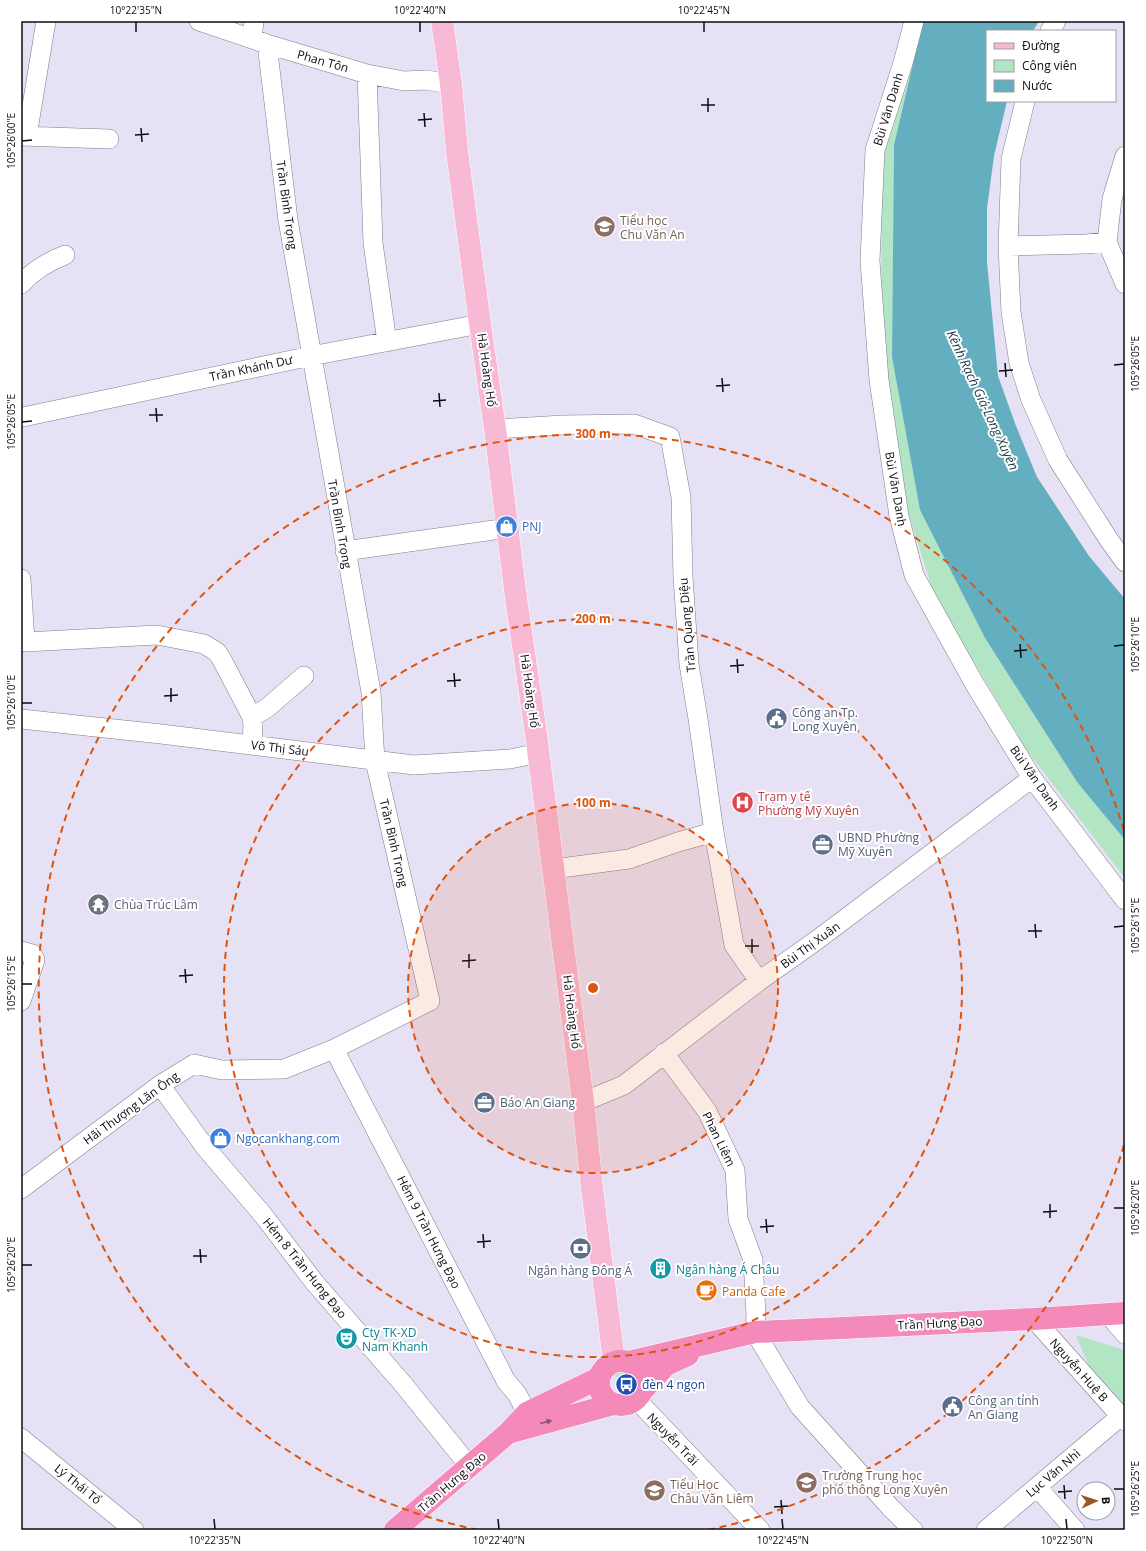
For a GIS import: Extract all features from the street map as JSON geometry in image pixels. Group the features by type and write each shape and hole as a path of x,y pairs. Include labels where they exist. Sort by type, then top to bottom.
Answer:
{"highway":[{"name":"Trần Hưng Đạo","path":"622,1362 755,1332 1116,1314"},
{"name":"Trần Hưng Đạo","path":"638,1396 666,1365 704,1348 755,1332"},
{"path":"622,1362 640,1371 642,1378 638,1396 629,1404 621,1405 614,1404 601,1394 599,1378 607,1365 622,1362"},
{"name":"Trần Hưng Đạo","path":"395,1530 470,1467 508,1433 526,1413 599,1378"},
{"name":"Trần Hưng Đạo","path":"508,1433 614,1404"}],"main road":[{"name":"Hà Hoàng Hổ","path":"442,21 451,84 457,151 539,753 583,1102 592,1188 622,1362"}],"street":[{"path":"46,21 24,136 109,139"},
{"name":"Phan Tôn","path":"199,21 258,35 367,74 404,81 426,80 451,84"},
{"name":"Bùi Văn Danh","path":"914,21 903,63 875,150 870,261 879,380 898,509 914,575 974,683 1032,778 1125,900"},
{"path":"1051,30 1056,21"},
{"name":"Trần Bình Trọng","path":"258,35 311,356 371,692 375,761 430,1001"},
{"path":"367,74 373,243 387,342"},
{"path":"1025,102 1011,159 1008,246 1011,312 1019,363 1030,400 1058,460 1109,540 1125,562"},
{"path":"1125,156 1112,199 1108,242 1125,284"},
{"path":"1008,246 1108,242"},
{"path":"21,284 37,269 50,261 65,255"},
{"name":"Trần Khánh Dư","path":"23,417 311,356 480,324"},
{"name":"Trần Quang Diệu","path":"495,429 563,425 634,424 670,437 681,496 683,577 689,664 714,832 734,945 759,981"},
{"path":"345,551 508,528"},
{"path":"21,579 25,642 157,635 204,644 217,652 252,717 252,744"},
{"path":"252,717 267,708 304,676"},
{"name":"Võ Thị Sáu","path":"21,719 252,744 375,761 414,764 510,760 539,753"},
{"name":"Bùi Thị Xuân","path":"583,1102 624,1085 759,981 817,940 1032,778"},
{"path":"553,869 629,858 714,832"},
{"path":"21,951 32,954 35,960 21,1001"},
{"name":"Hãi Thượng Lãn Ông","path":"21,1189 160,1085 194,1064 222,1070 284,1070 334,1049 430,1001"},
{"name":"Hẻm 9 Trần Hưng Đạo","path":"334,1049 506,1381 516,1394 526,1413"},
{"name":"Phan Liêm","path":"664,1053 707,1112 735,1170 738,1219 753,1260 756,1314 755,1332"},
{"name":"Hẻm 8 Trần Hưng Đạo","path":"160,1085 205,1148 263,1215 315,1283 403,1384 470,1467"},
{"path":"1116,1314 1125,1334"},
{"name":"Nguyễn Huệ B","path":"1034,1319 1123,1419"},
{"path":"755,1332 800,1406 890,1507 913,1530"},
{"name":"Nguyễn Trãi","path":"638,1396 760,1530"},
{"name":"Lục Văn Nhì","path":"986,1530 1037,1487 1123,1419"},
{"name":"Lý Thái Tổ","path":"21,1438 134,1530"},
{"path":"1037,1487 1075,1530"}],"green space":[{"path":"923,21 894,145 892,357 920,510 985,638 1077,782 1125,840 1125,878 1026,749 934,595 909,514 881,360 882,148"},
{"path":"1076,1335 1125,1350 1125,1420 1101,1395"},
{"path":"617,1361 632,1366 627,1374 632,1382 623,1379 617,1387 618,1377 608,1374 618,1372"}],"water":[{"name":"Kênh Rạch Giá-Long Xuyên","path":"923,21 1039,21 1034,30 986,30 986,102 1007,102 994,156 987,208 987,262 998,376 1016,426 1037,477 1089,556 1125,599 1125,840 1077,782 985,638 920,510 892,357 894,145"}],"place":[{"name":"Tiểu học Chu Văn An","path":"605,227"},
{"name":"PNJ","path":"507,526"},
{"name":"Công an Tp. Long Xuyên","path":"776,719"},
{"name":"Trạm y tế Phường Mỹ Xuyên","path":"742,803"},
{"name":"UBND Phường Mỹ Xuyên","path":"823,844"},
{"name":"Chùa Trúc Lâm","path":"98,904"},
{"name":"Báo An Giang","path":"485,1102"},
{"name":"Ngocankhang.com","path":"221,1138"},
{"name":"Ngân hàng Đông Á","path":"580,1249"},
{"name":"Ngân hàng Á Châu","path":"660,1269"},
{"name":"Panda Cafe","path":"707,1291"},
{"name":"Cty TK-XD Nam Khanh","path":"346,1339"},
{"name":"đèn 4 ngọn","path":"626,1384"},
{"name":"Công an tỉnh An Giang","path":"953,1407"},
{"name":"Trường Trung học phổ thông Long Xuyên","path":"807,1482"},
{"name":"Tiểu Học Châu Văn Liêm","path":"655,1491"}]}
